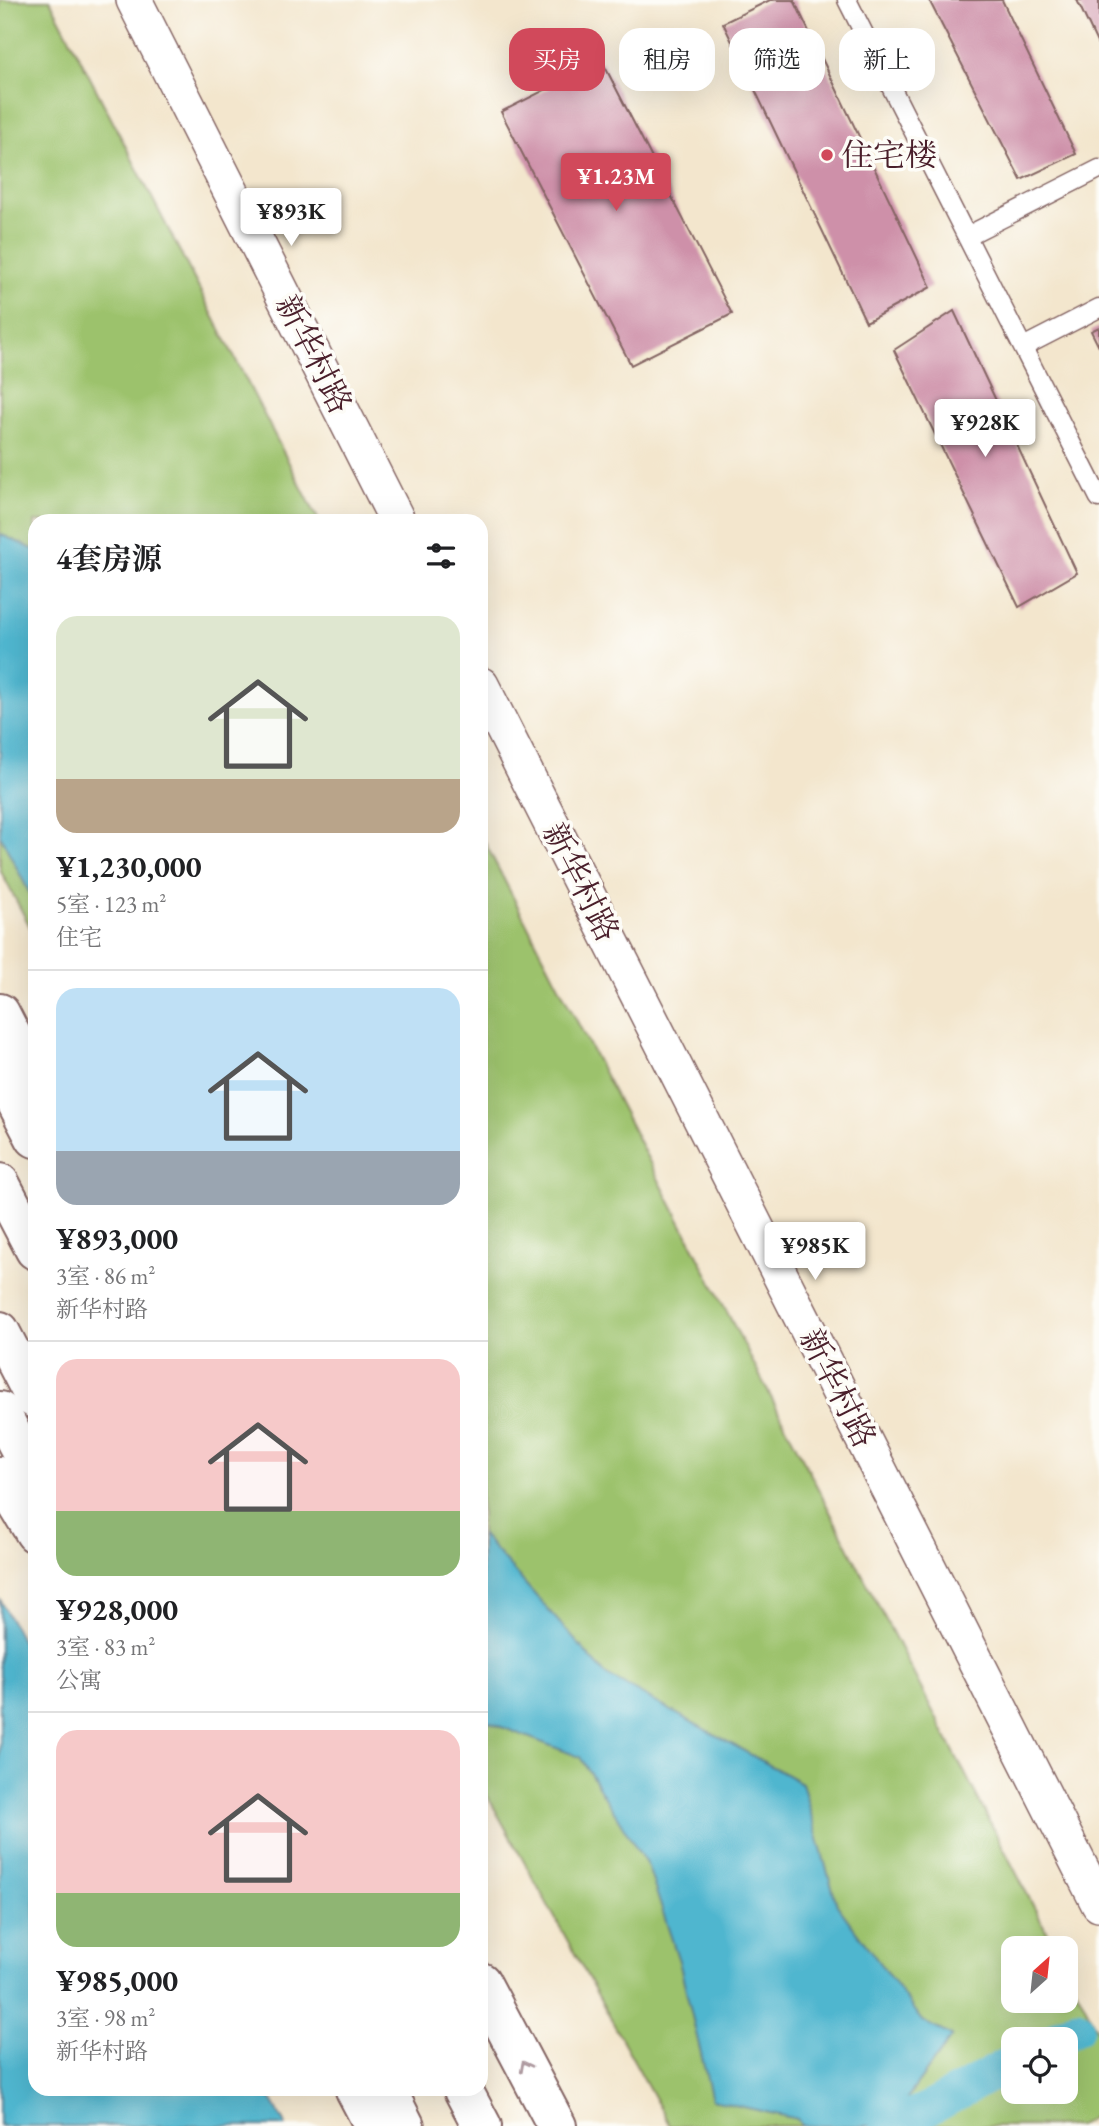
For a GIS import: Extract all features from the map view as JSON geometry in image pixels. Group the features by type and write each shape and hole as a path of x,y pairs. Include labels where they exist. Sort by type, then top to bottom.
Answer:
{"main road":[{"path":"0,1013 28,1067"},
{"path":"0,1072 28,1125"},
{"path":"0,1183 28,1237"},
{"path":"0,1331 28,1385"},
{"path":"0,1411 28,1465"},
{"path":"0,1476 28,1522"},
{"path":"488,1995 557,2126"},
{"path":"358,2096 374,2126"},
{"path":"390,2096 405,2126"},
{"path":"466,2096 482,2126"}],"street":[{"name":"新华村路","path":"134,0 394,514"},
{"name":"新华村路","path":"488,699 1099,1904"}],"lane":[{"path":"847,0 1099,498"},
{"path":"967,236 1099,169"},
{"path":"1023,347 1099,308"}],"green space":[{"path":"0,0 50,0 315,514 28,514 28,923 0,870"},
{"path":"488,849 1049,1936 1001,1936 1001,2013 1078,2013 1078,1992 1099,2033 1099,2113 1078,2126 670,2126 488,1797"}],"water":[{"path":"0,534 28,547 28,890 0,835"},
{"path":"488,1542 605,1674 802,1783 837,1905 922,2021 952,2036 887,2126 802,2126 797,2119 712,2100 679,1961 648,1867 580,1757 488,1722"},
{"path":"0,1599 28,1653 28,2096 269,2096 286,2126 0,2126"}],"building":[{"name":"住宅楼","path":"770,0 794,0 807,28 729,28 729,36 723,23"},
{"name":"住宅楼","path":"929,0 1002,0 1076,154 1021,180"},
{"path":"1077,0 1099,0 1099,47"},
{"name":"住宅楼","path":"825,65 931,287 866,322 756,91 825,91"},
{"path":"605,67 732,314 631,365 501,112 543,91 605,91"},
{"path":"954,311 1077,573 1019,607 894,350"},
{"path":"1099,327 1099,347 1091,331"}],"waterway":[{"path":"888,2126 934,2106 1001,2069"}],"place":[{"name":"住宅楼","path":"827,155"}]}
